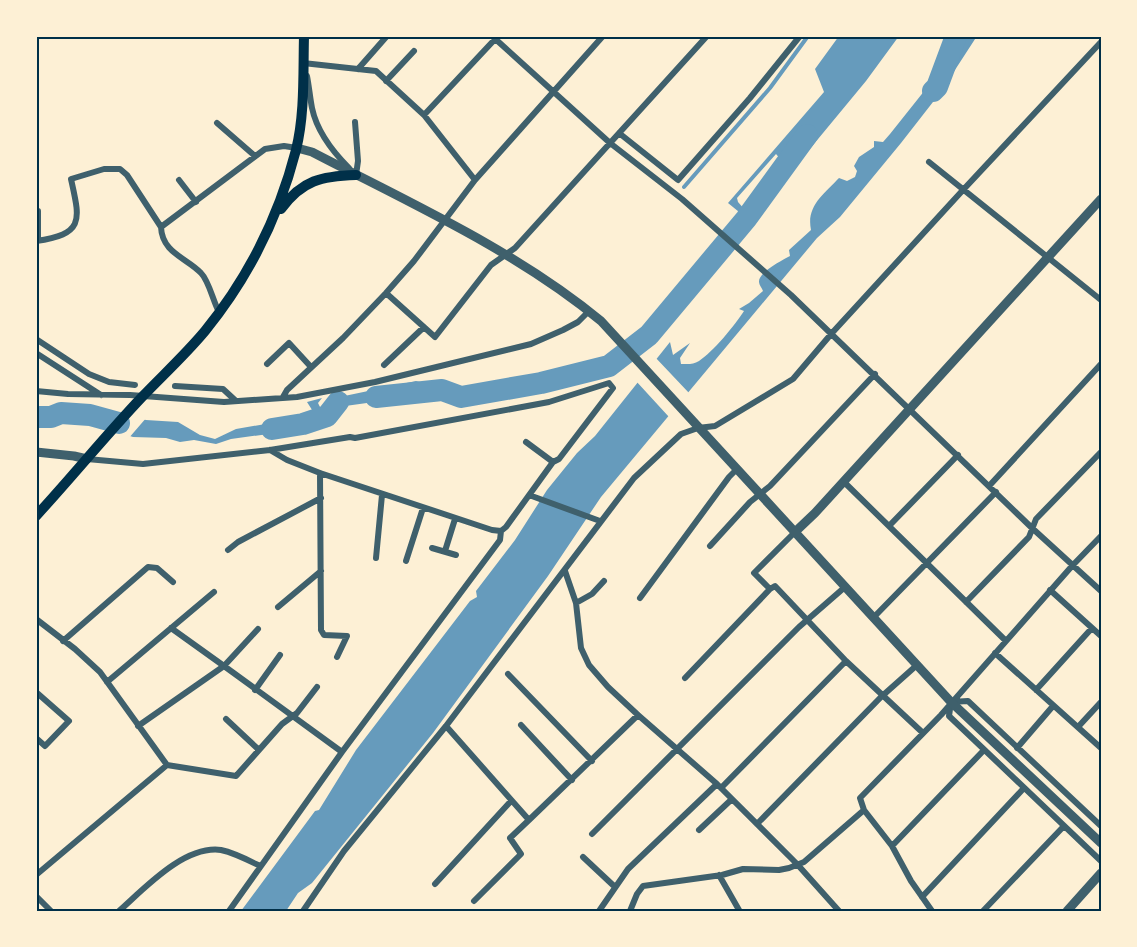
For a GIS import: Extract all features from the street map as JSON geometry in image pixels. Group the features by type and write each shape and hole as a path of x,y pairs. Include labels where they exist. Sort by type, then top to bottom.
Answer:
{"main road":[{"path":"36,516 143,396 165,375 219,312 248,269 272,220 297,148 304,36"},
{"path":"272,220 295,192 310,182 321,177 356,175"}],"street":[{"path":"358,69 387,36"},
{"path":"283,397 287,390 386,293 414,261 474,180 603,36"},
{"path":"386,293 435,337 491,265 515,248 707,36"},
{"path":"619,133 678,180 750,98 800,36"},
{"path":"303,911 344,851 446,726 634,478 681,434 698,428 715,426 793,379 832,333 1101,41 1097,36"},
{"path":"424,115 495,37 610,143 682,199 787,291 910,407 1032,528 1101,591"},
{"path":"386,81 414,51"},
{"path":"356,175 334,151 317,125 303,62 376,71 424,115 474,180"},
{"path":"355,122 358,161 356,175"},
{"path":"217,123 255,156"},
{"path":"161,227 265,149 284,146 297,148 312,152 443,221 505,255 559,289 590,312 951,702 1101,843"},
{"path":"929,162 1101,300"},
{"path":"36,211 38,211 37,241 61,236 74,225 79,214 71,179 104,169 120,169 127,175 161,227 164,239 175,255 203,275 219,312"},
{"path":"179,180 196,202"},
{"path":"770,589 754,573 844,482 1101,199"},
{"path":"36,391 224,402 297,397 531,344 571,326 590,312"},
{"path":"384,365 424,327"},
{"path":"36,339 89,374 109,382 135,385"},
{"path":"267,364 289,343 311,367"},
{"path":"36,353 102,396"},
{"path":"990,485 1101,364"},
{"path":"710,546 875,374"},
{"path":"36,452 90,456 142,464 270,450 355,438 518,409 570,397 609,383 613,388 559,459 553,462 533,497 501,531 455,519 382,495 287,460 270,450"},
{"path":"175,386 223,389 236,400"},
{"path":"526,442 553,462"},
{"path":"966,602 1029,537 1036,519 1101,452"},
{"path":"889,526 958,455"},
{"path":"640,598 729,477 737,470"},
{"path":"320,473 321,630 324,635 347,636 336,657"},
{"path":"844,482 1006,640"},
{"path":"874,618 996,492"},
{"path":"376,558 382,495"},
{"path":"533,497 600,521"},
{"path":"228,550 238,542 321,498"},
{"path":"406,561 423,508"},
{"path":"445,551 455,519"},
{"path":"229,911 342,752 494,549 500,540 501,531"},
{"path":"932,911 911,881 892,846 864,810 860,798 923,733 1101,536"},
{"path":"432,548 456,555"},
{"path":"63,641 148,567 157,568 173,582"},
{"path":"278,607 321,571"},
{"path":"565,571 576,603 581,648 586,659 606,684 719,786 797,864 839,911"},
{"path":"576,603 592,594 604,581"},
{"path":"685,678 775,586 846,661 923,733"},
{"path":"592,834 799,627 845,587"},
{"path":"1050,590 1101,636"},
{"path":"107,682 214,592"},
{"path":"36,619 100,672 167,765 236,776 282,724 292,717 316,687"},
{"path":"171,628 342,752"},
{"path":"1036,690 1092,628"},
{"path":"138,726 224,666 258,629"},
{"path":"995,653 1101,748"},
{"path":"255,690 280,655"},
{"path":"599,911 628,869 719,786 846,661"},
{"path":"757,824 883,696 917,665"},
{"path":"508,674 592,761"},
{"path":"36,692 69,721 45,746 36,738"},
{"path":"951,702 968,701 1101,826"},
{"path":"951,702 949,716 1101,861"},
{"path":"1078,727 1101,702"},
{"path":"1017,748 1053,706"},
{"path":"474,901 521,854 510,838 638,715"},
{"path":"226,719 259,750"},
{"path":"520,725 572,780"},
{"path":"446,726 529,820"},
{"path":"892,846 984,750"},
{"path":"36,875 167,765"},
{"path":"922,897 1024,788"},
{"path":"699,830 732,799"},
{"path":"435,884 511,801"},
{"path":"630,911 643,886 719,876 743,869 782,870 804,862 864,810"},
{"path":"983,911 1064,826"},
{"path":"119,911 181,860 199,852 220,850 243,857 260,866"},
{"path":"583,857 615,886"},
{"path":"1067,911 1101,873"},
{"path":"719,876 739,910"},
{"path":"36,896 51,911"}],"water":[{"path":"839,36 899,36 866,81 804,156 805,147 793,157 782,161 776,154 737,198 745,210 744,216 728,203 824,92 815,69"},
{"path":"968,36 977,36 940,93 840,217 817,238 601,497 548,576 433,733 312,883 298,893 286,911 241,911 315,811 319,810 356,750 470,601 477,597 476,591 515,540 547,490 577,453 595,436 670,342 673,355 690,343 680,358 681,364 697,362 717,345 744,311 739,309 763,291 759,284 762,274 790,256 789,250 811,230 811,214 822,195 839,178 847,181 855,177 857,171 854,166 859,157 874,147 874,141 883,142"},
{"path":"420,382 412,386 403,398 338,407 334,414 336,421 318,427 314,413 307,402 322,398 318,403 321,409 330,404 330,399"},
{"path":"110,411 146,420 178,422 200,435 215,439 236,429 300,418 305,429 231,439 216,444 194,440 180,442 166,438 133,437 105,428 101,420 91,417 89,413"}],"pier":[{"path":"654,356 689,393 669,417 636,381"},
{"path":"114,409 147,417 128,439 103,431 100,425"}],"waterway":[{"path":"684,187 770,88 808,36"},
{"path":"933,91 937,87 956,36"},
{"path":"376,397 442,390 461,397 541,383 609,366 649,335 746,219 807,135"},
{"path":"272,429 303,424 327,416 338,402"},
{"path":"36,417 51,417 61,413 90,415 119,423"}]}
